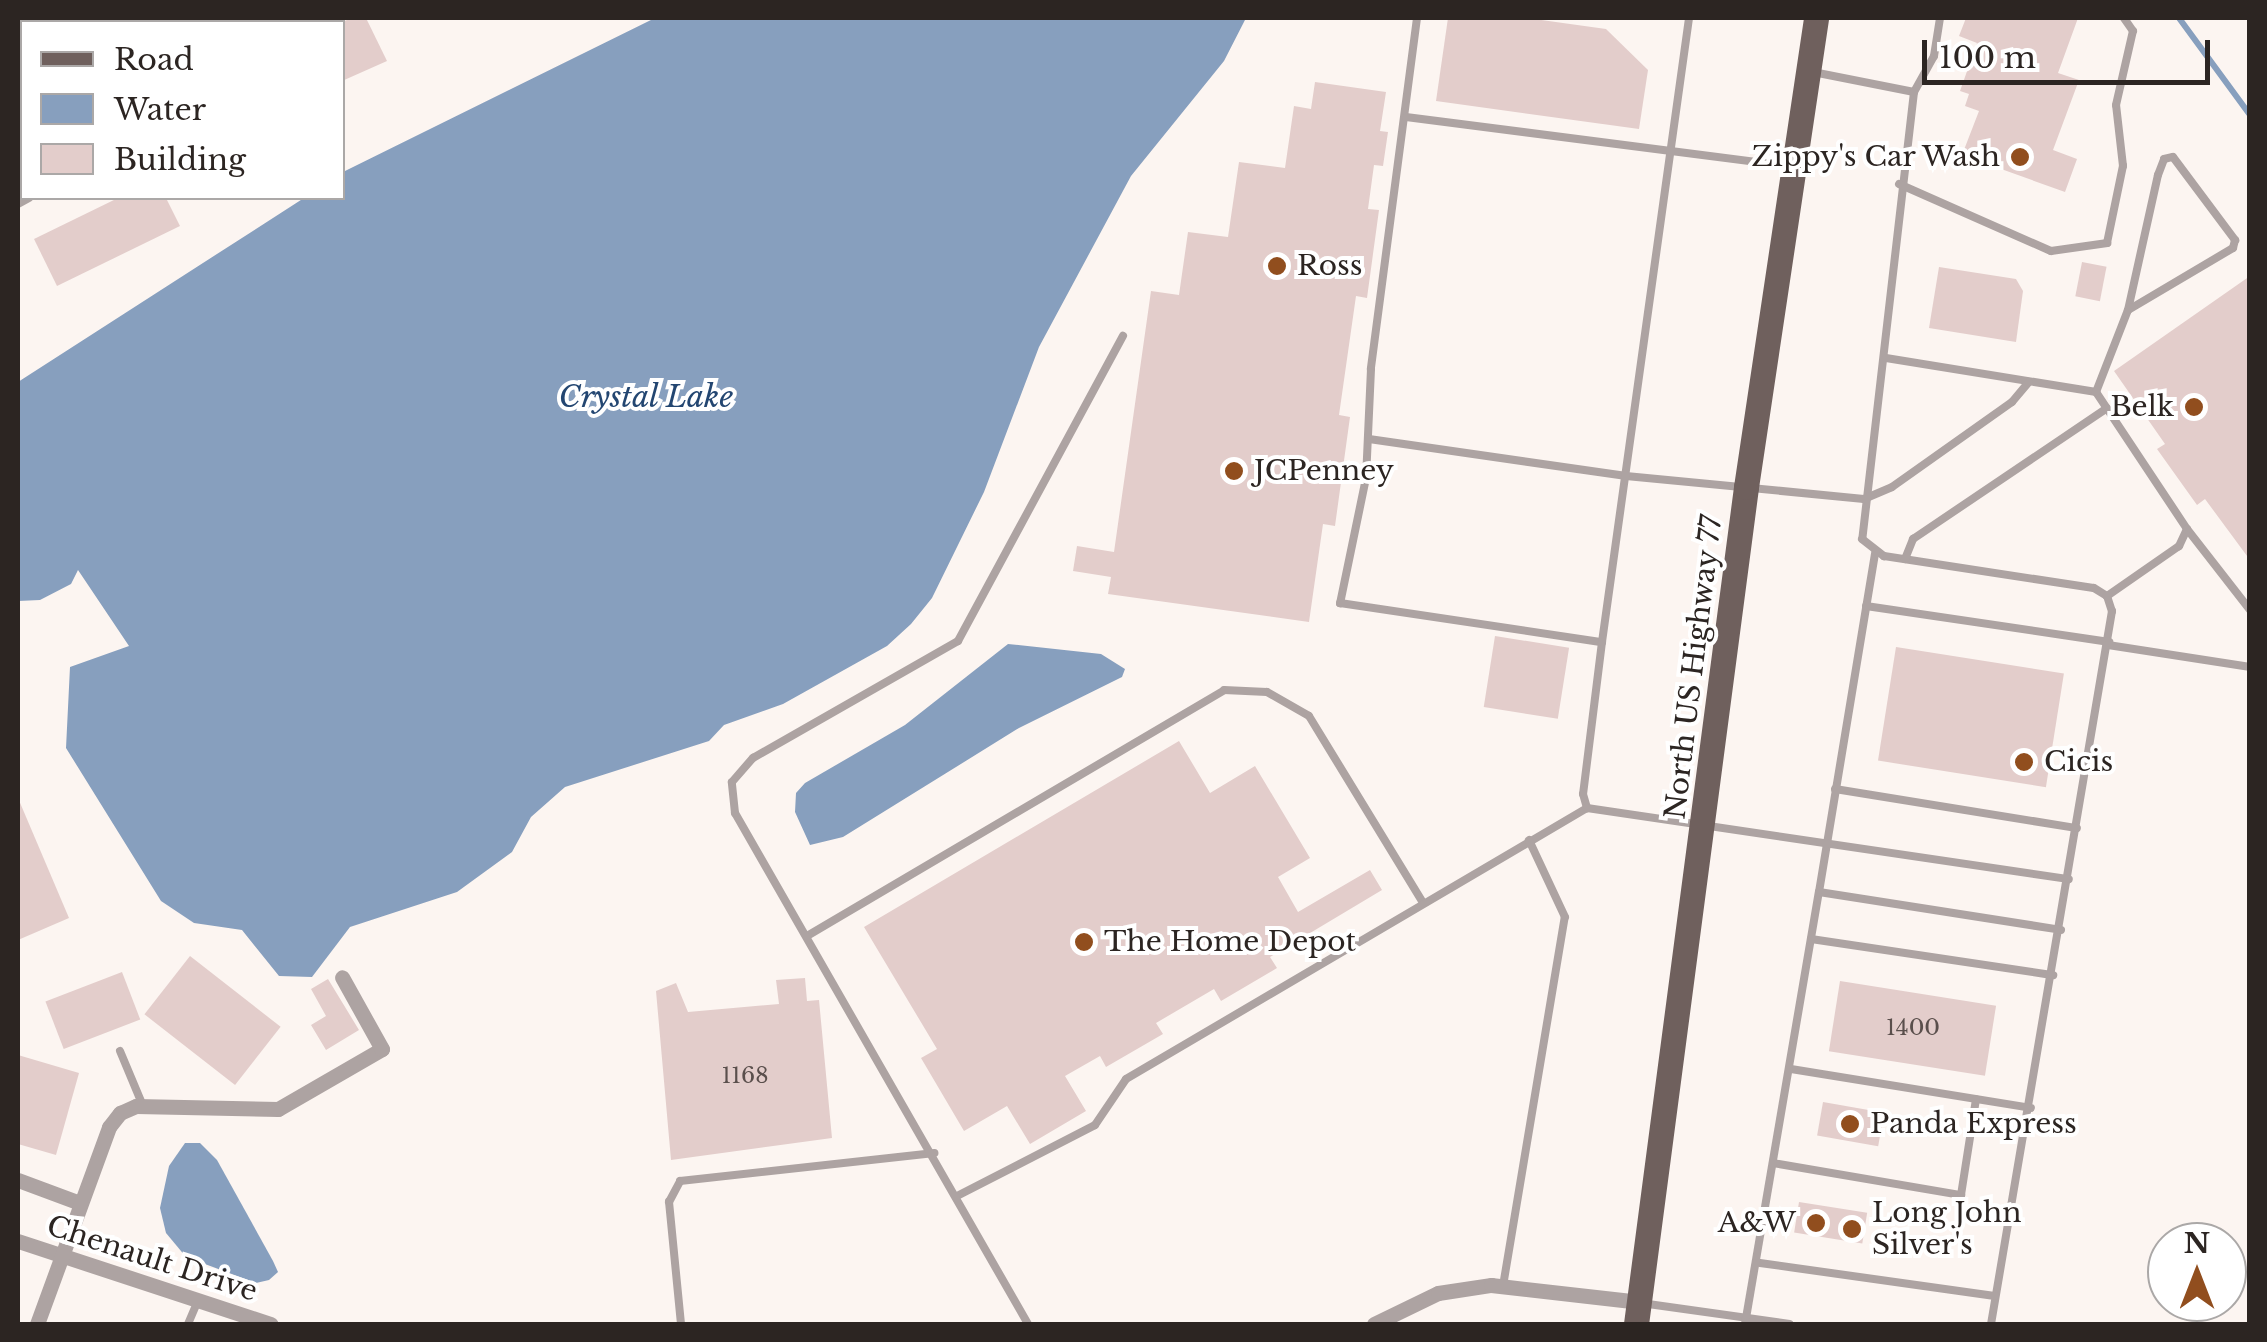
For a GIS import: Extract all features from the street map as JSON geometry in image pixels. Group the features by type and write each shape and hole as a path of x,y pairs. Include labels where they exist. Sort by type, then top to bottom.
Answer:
{"main road":[{"name":"North US Highway 77","path":"1638,1314 1706,820 1746,487 1816,18"}],"street":[{"path":"37,1324 109,1127 120,1114 142,1106 278,1109 382,1049 342,977"},
{"path":"18,1180 80,1203"},
{"name":"Chenault Drive","path":"18,1241 271,1324"},
{"path":"1374,1324 1438,1293 1503,1286 1638,1314"}],"lane":[{"path":"1418,18 1371,370 1369,439 1340,603 1602,642"},
{"path":"1587,808 1583,794 1602,642 1690,18"},
{"path":"1940,18 1934,56 1914,92 1899,184 1886,358 1864,498 1862,539 1875,553 2094,588 2107,596"},
{"path":"1899,184 2051,252 2106,243 2124,166 2116,105 2134,30 2124,18"},
{"path":"1808,72 1914,92"},
{"path":"1406,116 1793,167"},
{"path":"2096,392 2128,310 2158,176 2164,160 2173,156 2225,226 2234,248 2128,310"},
{"path":"1028,1324 934,1153 735,813 732,782 753,758 958,642 1122,336"},
{"path":"1886,358 2096,392 2187,528 2250,610"},
{"path":"1369,439 1626,476 1864,498 1908,476 2012,402 2029,382"},
{"path":"1905,559 1912,539 2106,408"},
{"path":"2107,596 2179,546 2187,528"},
{"path":"1746,1321 1760,1263 1773,1163 1875,553"},
{"path":"1991,1324 2108,644 2107,596"},
{"path":"1866,606 2250,667"},
{"path":"807,936 1224,690 1267,692 1309,716 1423,902"},
{"path":"1835,789 2077,828"},
{"path":"958,1196 1096,1125 1126,1079 1587,808 1706,820 2069,878"},
{"path":"1503,1286 1565,917 1529,840"},
{"path":"1819,892 2060,930"},
{"path":"1812,939 2053,975"},
{"path":"120,1051 142,1106"},
{"path":"1791,1069 2031,1108"},
{"path":"1773,1163 1961,1195 1976,1099"},
{"path":"681,1324 669,1202 680,1181 934,1153"},
{"path":"1760,1263 1996,1296"},
{"path":"188,1324 198,1301"},
{"path":"1638,1314 1790,1324"}],"water":[{"name":"Crystal Lake","path":"655,18 1246,18 1224,61 1131,176 1039,347 984,492 932,598 911,624 887,646 783,704 724,725 709,741 565,787 531,817 512,852 457,892 350,927 312,977 279,976 242,930 194,923 161,901 66,748 70,667 129,646 78,570 71,584 40,600 18,601 18,382 301,200 345,200 345,171"},
{"path":"1008,644 1101,654 1125,669 1122,677 1019,728 843,837 810,845 795,812 796,793 805,783 905,725"},
{"path":"185,1143 200,1143 217,1160 278,1272 269,1280 256,1283 186,1257 166,1233 160,1208 169,1166"}],"building":[{"path":"366,18 387,61 345,80 345,21"},
{"path":"1448,18 1527,18 1606,29 1648,70 1639,129 1436,101"},
{"path":"1966,18 2078,18 2058,73 2079,80 2053,150 2077,159 2065,192 1962,155 1979,111 1965,106 1969,94 1960,91 1977,43 1959,36"},
{"name":"JCPenney","path":"1315,82 1386,92 1380,131 1388,132 1383,166 1374,165 1368,209 1379,210 1367,298 1356,296 1339,415 1350,417 1335,526 1323,524 1309,622 1108,594 1111,577 1073,571 1077,546 1114,552 1151,291 1179,295 1188,232 1228,237 1239,162 1285,168 1294,106 1311,109"},
{"path":"114,200 167,200 180,226 57,286 34,239"},
{"path":"2082,262 2107,267 2100,301 2075,296"},
{"path":"1939,267 2016,279 2023,291 2016,342 1929,328"},
{"name":"Belk","path":"2250,276 2250,560 2205,499 2197,505 2157,449 2165,444 2114,371"},
{"path":"1495,636 1569,648 1558,719 1484,707"},
{"path":"1896,647 2064,674 2046,787 1878,761"},
{"name":"The Home Depot","path":"1179,741 1210,793 1255,766 1310,858 1278,877 1298,912 1370,870 1382,890 1270,957 1277,968 1221,1001 1214,989 1156,1023 1163,1034 1106,1067 1100,1056 1065,1076 1086,1111 1030,1144 1007,1106 964,1131 921,1058 937,1049 864,927"},
{"path":"18,798 69,918 18,940"},
{"path":"190,956 281,1027 235,1085 144,1014"},
{"path":"122,972 140,1020 64,1049 45,1001"},
{"path":"805,978 807,1001 819,1000 832,1138 671,1160 656,991 676,983 688,1012 779,1004 776,980"},
{"path":"328,979 359,1030 326,1050 311,1025 326,1016 311,989"},
{"path":"1840,981 1996,1006 1985,1076 1829,1051"},
{"path":"18,1055 79,1073 56,1155 18,1144"},
{"name":"Panda Express","path":"1823,1102 1884,1113 1878,1146 1817,1135"},
{"path":"1799,1202 1867,1213 1862,1243 1794,1233"}],"waterway":[{"path":"2179,18 2250,115"}],"place":[{"name":"Zippy's Car Wash","path":"2020,157"},
{"name":"Ross","path":"1277,266"},
{"name":"Belk","path":"2194,407"},
{"name":"JCPenney","path":"1234,471"},
{"name":"Cicis","path":"2024,762"},
{"name":"The Home Depot","path":"1084,942"},
{"name":"Panda Express","path":"1850,1124"},
{"name":"A&W","path":"1816,1223"},
{"name":"Long John Silver's","path":"1852,1229"}]}
